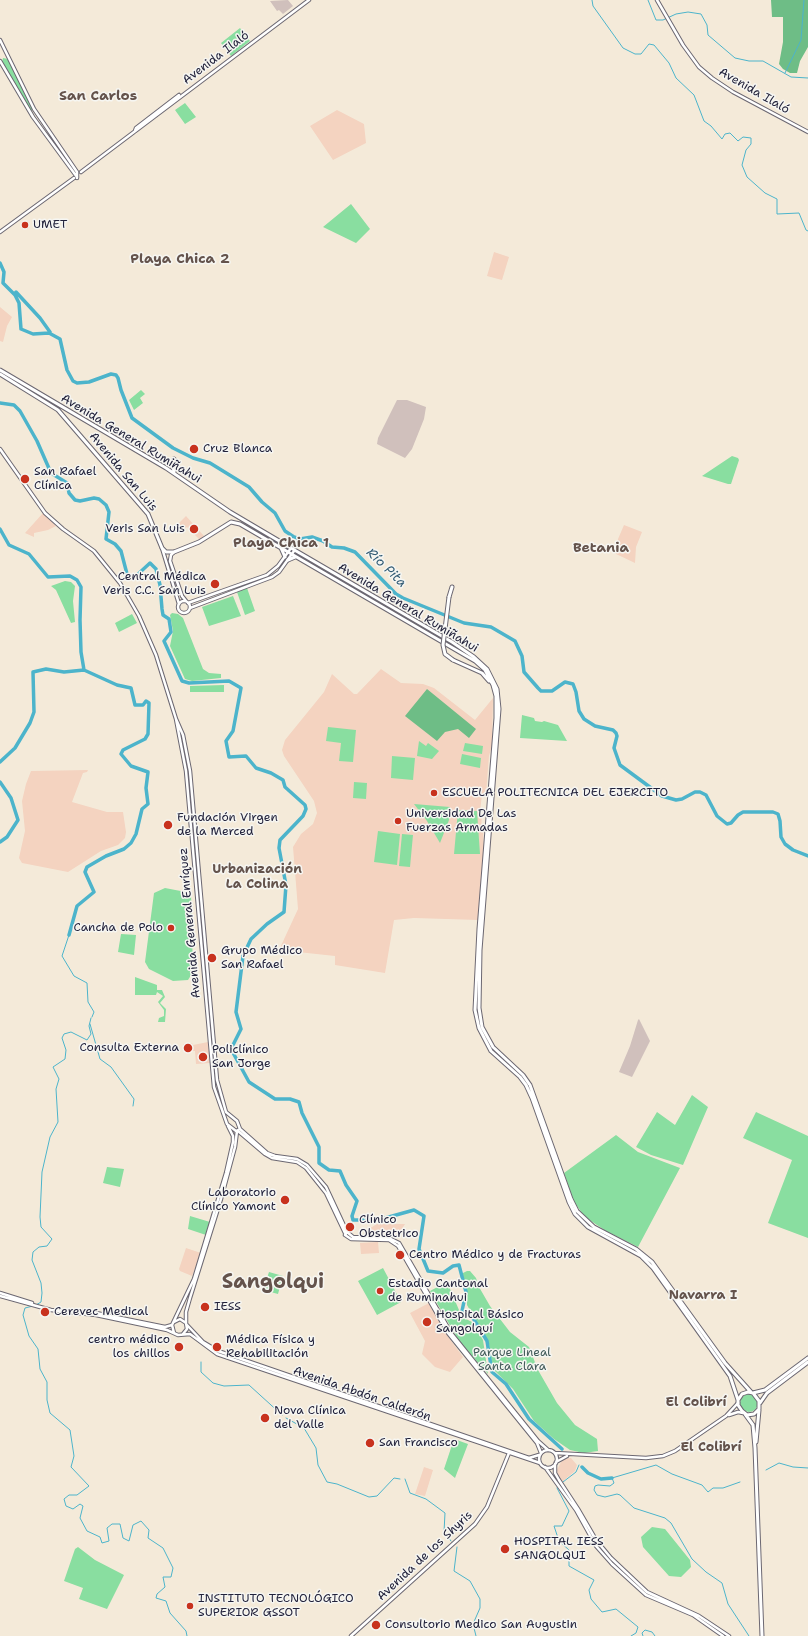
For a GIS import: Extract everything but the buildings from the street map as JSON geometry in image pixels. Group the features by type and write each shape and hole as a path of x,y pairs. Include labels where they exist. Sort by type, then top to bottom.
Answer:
{"highway":[{"name":"Avenida General Rumiñahui","path":"0,370 175,474 230,512 292,551 452,642 479,661 494,680 497,689 499,709 490,839 480,950 479,1008 482,1027 493,1047 523,1075 530,1085 571,1199 577,1211 594,1226 636,1249 652,1262 725,1363 752,1393"},
{"name":"Avenida General Rumiñahui","path":"0,374 53,406"},
{"name":"Avenida San Luis","path":"53,406 148,514 162,548"},
{"path":"174,459 173,466 175,474"},
{"path":"162,548 169,553 202,541 228,524 231,519 230,512"},
{"name":"Avenida General Rumiñahui","path":"228,524 233,522 240,524 288,552 292,551"},
{"path":"280,547 285,557"},
{"name":"Avenida General Rumiñahui","path":"292,551 296,556 475,661 485,670 493,685 496,696 496,718 479,929 476,1010 479,1028 491,1051 520,1077 526,1085 569,1202 575,1214 588,1227 641,1256 653,1268 730,1376 738,1401"},
{"path":"288,560 296,556"},
{"path":"452,587 449,597 443,645 445,654 453,660 482,673 493,685"},
{"path":"762,1636 753,1426 738,1401 744,1392 752,1393 765,1390 808,1358"},
{"path":"755,1448 760,1404 767,1392 808,1362"},
{"path":"752,1393 758,1398 760,1404"},
{"path":"744,1413 754,1414 759,1409"}],"main road":[{"name":"Avenida Ilaló","path":"81,172 308,0"},
{"name":"Avenida Ilaló","path":"657,0 683,45 699,67 732,92 808,132"},
{"path":"0,40 34,109 77,172 77,178 33,117 0,61"},
{"path":"0,232 74,178"},
{"name":"Avenida General Enríquez","path":"0,450 45,513 62,529 94,551 120,583 133,604 150,641 176,719 183,735 191,800 214,1087 227,1124 233,1136 233,1142 219,1199 194,1279 172,1324"},
{"name":"Avenida San Luis","path":"162,548 179,604"},
{"path":"288,552 273,571 210,596 179,604 178,609 182,613 187,613 190,608 211,599 269,578 279,572 288,560 292,551"},
{"path":"174,552 171,555 170,561 182,596 190,608"},
{"path":"267,574 269,578"},
{"name":"Avenida General Enríquez","path":"211,1044 221,1100 227,1114 237,1121 239,1130"},
{"path":"233,1118 228,1120 227,1124 239,1130 270,1155 297,1159 307,1164 326,1187 346,1232 353,1240 389,1240 398,1246 448,1333 537,1443 540,1454 540,1463 545,1467 576,1510 596,1546 646,1595 693,1615 723,1636"},
{"path":"0,1294 41,1307 96,1315 178,1335 183,1334 188,1329 187,1309 221,1200 239,1130"},
{"path":"349,1236 357,1238 389,1238 399,1243 454,1337 538,1441 548,1450 555,1453 569,1455 646,1458 659,1457 675,1451 726,1416 736,1412 744,1413"},
{"path":"41,1307 96,1313 165,1327 180,1319 187,1324"},
{"path":"172,1324 174,1333"},
{"name":"Avenida Abdón Calderón","path":"187,1324 199,1338 218,1352 540,1463"},
{"name":"Avenida Abdón Calderón","path":"183,1334 191,1335 217,1354 511,1453 532,1458 540,1454"},
{"path":"726,1416 738,1401"},
{"path":"540,1454 548,1450"},
{"path":"508,1458 511,1453"},
{"name":"Avenida de los Shyris","path":"351,1636 475,1524 487,1507 511,1453"},
{"path":"555,1453 555,1473 599,1544 615,1565 647,1592 699,1616 728,1636"},
{"path":"545,1467 556,1463 569,1455"}],"shaded area":[{"path":"288,0 293,6 283,14 279,10 277,11 270,1"},
{"path":"337,110 364,124 366,143 333,160 310,126"},
{"path":"494,252 509,257 502,280 487,276"},
{"path":"0,307 12,317 7,326 3,342 0,341"},
{"path":"397,400 407,400 426,407 424,419 412,449 405,458 377,444 378,438"},
{"path":"43,513 56,526 48,530 34,533 34,537 25,533"},
{"name":"Veris San Luis","path":"186,516 204,536 200,540 187,527 180,532 175,527"},
{"path":"624,525 642,532 636,547 635,563 616,554 618,539"},
{"name":"Universidad De Las Fuerzas Armadas","path":"381,669 401,683 423,684 434,688 475,720 493,698 492,745 489,756 486,794 482,794 480,812 482,814 481,829 483,830 484,855 478,920 414,918 394,920 385,973 335,965 335,956 279,950 298,909 293,847 301,834 313,824 317,813 314,801 284,756 282,750 285,740 324,692 332,674 354,694 357,694"},
{"path":"88,770 87,772 83,773 72,802 107,812 123,812 126,832 125,838 118,845 101,851 68,872 22,863 19,858 25,831 22,801 31,771"},
{"path":"639,1019 650,1041 632,1077 619,1072"},
{"name":"Policlínico San Jorge","path":"208,1042 210,1063 196,1064 195,1051 184,1051 183,1044 192,1043 193,1045"},
{"path":"377,1224 405,1224 396,1238 389,1236 367,1236 367,1230"},
{"path":"378,1242 379,1253 361,1254 360,1243"},
{"path":"186,1248 201,1253 192,1276 180,1271 179,1269"},
{"path":"429,1303 444,1331 463,1357 450,1372 435,1367 422,1354 425,1341 410,1313"},
{"path":"571,1458 577,1465 575,1471 562,1482 558,1476 557,1470 562,1460"},
{"path":"424,1467 433,1470 425,1496 415,1494"}],"green space":[{"path":"771,0 808,0 808,47 800,61 797,73 790,73 783,69 779,64 783,42 783,17 772,17"},
{"path":"240,28 250,41 231,56 221,43"},
{"path":"3,58 8,59 33,109 31,111 2,62"},
{"path":"185,103 196,117 185,124 175,110"},
{"path":"351,204 370,229 356,243 323,227"},
{"path":"141,390 145,394 140,398 143,403 134,410 129,400"},
{"path":"732,456 738,458 739,460 731,484 702,476"},
{"path":"65,581 71,582 75,586 73,601 75,622 71,623 56,590 51,586"},
{"path":"247,588 255,611 245,615 237,592"},
{"path":"233,596 241,616 209,626 202,607"},
{"path":"172,613 178,614 183,618 203,669 209,673 221,674 221,678 192,681 185,679 170,646 173,631 170,615"},
{"path":"132,614 137,623 119,632 115,623"},
{"path":"224,685 224,692 190,692 190,686"},
{"path":"427,689 476,729 469,738 458,729 445,732 437,741 405,716"},
{"path":"522,715 534,718 535,721 544,721 558,725 567,741 520,738"},
{"path":"328,727 356,730 353,762 339,761 341,743 326,741"},
{"path":"419,741 426,746 428,743 439,751 432,759 417,756"},
{"path":"465,743 483,746 482,754 463,751"},
{"path":"462,754 481,758 480,768 460,764"},
{"path":"392,756 415,758 413,780 391,778"},
{"path":"354,782 367,783 366,799 353,798"},
{"path":"414,804 450,807 449,820 440,843 427,821"},
{"path":"458,810 477,811 480,854 454,854"},
{"path":"378,831 400,834 397,865 374,862"},
{"path":"402,834 413,835 410,867 399,866"},
{"name":"Cancha de Polo","path":"165,888 191,893 193,972 188,980 173,981 149,969 145,962 154,893"},
{"path":"121,934 136,935 134,955 118,952"},
{"path":"135,977 157,985 157,990 162,990 165,997 160,1003 166,1009 165,1022 158,1022 159,1018 164,1016 164,1010 158,1002 163,996 157,992 156,995 135,995"},
{"path":"692,1095 708,1107 683,1165 651,1155 636,1147 657,1112 675,1125"},
{"path":"756,1112 808,1136 808,1238 768,1223 792,1160 743,1138"},
{"path":"616,1135 638,1152 680,1168 638,1247 606,1231 585,1217 574,1202 564,1173"},
{"path":"107,1167 124,1169 120,1187 103,1183"},
{"path":"190,1216 210,1222 206,1235 188,1229"},
{"name":"Estadio Cantonal de Ruminahui","path":"383,1268 401,1302 377,1315 358,1281"},
{"name":"Parque Lineal Santa Clara","path":"470,1271 476,1278 479,1287 490,1306 510,1332 529,1347 538,1370 557,1403 575,1425 597,1439 598,1451 584,1453 570,1450 554,1439 534,1421 513,1389 493,1369 489,1344 467,1305 467,1298 462,1282 463,1273"},
{"path":"269,1272 283,1276 278,1294 263,1290"},
{"path":"447,1282 462,1317 472,1322 483,1340 488,1374 459,1341 430,1291"},
{"path":"749,1394 755,1397 758,1403 755,1409 749,1412 743,1409 740,1403 743,1397"},
{"path":"454,1439 468,1444 455,1478 444,1469"},
{"path":"652,1527 665,1529 690,1560 691,1567 681,1577 669,1576 643,1547 641,1537"},
{"path":"78,1547 95,1560 124,1575 107,1609 79,1599 83,1588 64,1581 75,1549"}],"waterway":[{"path":"592,0 593,6 623,48 635,54 641,54 649,44 654,45 669,63 676,78 694,95 704,121 711,126 722,139 725,134 730,133 738,141 743,137 751,138 751,144 746,150 742,165 747,177 765,193 777,199 777,214 799,213 806,230 808,231"},
{"path":"648,0 656,20 663,20 676,14 688,12 701,14 707,25 708,35 735,58 749,61 763,61 791,77 808,78"},
{"path":"785,73 801,40 804,0"},
{"name":"Río Pita","path":"0,263 4,272 3,283 15,295 19,303 21,329 33,334 49,333 60,339 67,370 73,381 77,383 89,382 111,374 116,375 132,418 173,448 193,458 210,463 249,487 262,502 275,513 285,531 300,539 312,537 323,541 332,547 344,548 355,552 396,594 403,598 464,623 491,627 515,641 522,656 524,672 538,688 541,691 552,691 565,682 573,684 579,711 584,719 595,726 613,730 616,733 617,736 614,748 620,765 662,796 676,800 682,799 695,792 700,792 706,795 717,816 727,824 731,823 743,812 773,812 778,814 781,837 785,844 793,850 808,856"},
{"path":"16,292 40,318 50,332"},
{"path":"0,403 14,405 20,411 37,441 51,473 67,483 69,493 75,500 80,501 94,498 99,499 106,505 109,512 106,539 115,544 121,551 127,574 131,576 137,575 150,563 156,569 160,585 163,615 169,619 171,632 164,641 182,681 189,683 229,681 241,688 233,731 226,741 229,757 246,756 256,768 271,773 283,780 285,787 305,805 306,809 303,816 280,840 279,848 286,885 284,912 267,924 251,939 243,956 236,1012 241,1029 231,1049 249,1082 275,1099 290,1099 299,1102 302,1113 319,1147 319,1163 329,1170 340,1171 346,1185 357,1201 352,1216 353,1220 378,1220 414,1210 424,1216 419,1249 428,1271 443,1273 453,1266 459,1265 466,1292 462,1311 473,1318 487,1341 492,1372 506,1384 529,1419 562,1449"},
{"path":"0,529 9,545 29,554 48,577 70,576 77,580 81,587 81,652 84,670 64,672 46,669 33,672 34,712 30,723 15,748 0,762"},
{"path":"69,935 77,906 94,892 85,872 87,867 106,856 124,849 131,843 136,834 142,809 148,804 146,788 148,772 131,766 121,754 123,750 145,739 148,734 149,703 146,701 143,705 135,705 131,688 117,685 84,670"},
{"path":"0,782 11,798 18,820 7,837 0,842"},
{"path":"69,935 62,956 74,976 87,983 88,1002 94,1012 92,1017"},
{"path":"36,1305 41,1302 42,1293 41,1283 32,1260 33,1252 39,1247 47,1246 52,1239 41,1227 40,1217 42,1172 50,1137 58,1122 56,1089 59,1079 53,1067 65,1059 66,1050 62,1038 64,1034 71,1032 87,1040 91,1034 89,1026 91,1018"},
{"path":"90,1024 100,1059 111,1067 134,1099 133,1106"},
{"path":"33,1306 25,1308 23,1315 29,1336 38,1349 40,1369 47,1382 47,1400 50,1413 70,1430 74,1456 71,1467 89,1486 77,1495 69,1495 64,1499 66,1506 73,1509 80,1504 83,1506 80,1518 87,1531 100,1537 102,1543 109,1541 107,1528 112,1524 120,1524 123,1538 129,1541 133,1525 141,1521 149,1530 148,1538 163,1548 173,1568 171,1577 163,1577 165,1587 157,1594 156,1598 166,1601 170,1613 186,1631 187,1636"},
{"path":"201,1362 201,1372 213,1383 224,1386 249,1385 282,1415"},
{"path":"286,1418 304,1428 316,1448 318,1465 327,1482 337,1484 369,1497 377,1496 394,1478 400,1479"},
{"path":"766,1470 779,1463 793,1467 808,1468"},
{"path":"563,1482 576,1472 579,1465"},
{"path":"740,1482 723,1488 713,1488 708,1492 702,1485 672,1474 656,1465 612,1478 614,1483 610,1486 598,1485 595,1486 594,1490 597,1495 605,1497 617,1494 620,1495 634,1508 665,1518 671,1523 692,1559 706,1572 722,1583 728,1604 749,1636"},
{"path":"582,1467 588,1473 601,1479 612,1478"},
{"path":"405,1479 410,1493 426,1499 445,1513 444,1532 451,1541"},
{"path":"557,1488 569,1511 562,1526 554,1526 559,1541 569,1550 569,1566 594,1580 589,1590 591,1599 602,1612 616,1609 638,1627 636,1633 631,1636"},
{"path":"457,1547 454,1571 470,1581 480,1599 480,1608 473,1624 476,1636"},
{"path":"643,1636 642,1633 645,1630 652,1632 655,1636"}],"place":[{"name":"UMET","path":"25,225"},
{"name":"Cruz Blanca","path":"194,449"},
{"name":"San Rafael Clínica","path":"25,479"},
{"name":"Veris San Luis","path":"194,529"},
{"name":"Central Médica Veris C.C. San Luis","path":"215,584"},
{"name":"ESCUELA POLITECNICA DEL EJERCITO","path":"434,793"},
{"name":"Universidad De Las Fuerzas Armadas","path":"398,821"},
{"name":"Fundación Virgen de la Merced","path":"168,825"},
{"name":"Cancha de Polo","path":"171,928"},
{"name":"Grupo Médico San Rafael","path":"212,958"},
{"name":"Consulta Externa","path":"188,1048"},
{"name":"Policlínico San Jorge","path":"203,1057"},
{"name":"Laboratorio Clínico Yamont","path":"285,1200"},
{"name":"Clínico Obstetrico","path":"350,1227"},
{"name":"Centro Médico y de Fracturas","path":"400,1255"},
{"name":"Estadio Cantonal de Ruminahui","path":"380,1291"},
{"name":"IESS","path":"205,1307"},
{"name":"Cerevec Medical","path":"45,1312"},
{"name":"Hospital Básico Sangolquí","path":"427,1322"},
{"name":"centro médico los chillos","path":"179,1347"},
{"name":"Médica Física y Rehabilitación","path":"217,1347"},
{"name":"Nova Clínica del Valle","path":"265,1418"},
{"name":"San Francisco","path":"370,1443"},
{"name":"HOSPITAL IESS SANGOLQUI","path":"505,1549"},
{"name":"INSTITUTO TECNOLÓGICO SUPERIOR GSSOT","path":"190,1606"},
{"name":"Consultorio Medico San Augustin","path":"376,1625"}],"district":[{"name":"San Carlos","path":"98,96"},
{"name":"Playa Chica 2","path":"180,259"},
{"name":"Playa Chica 1","path":"281,543"},
{"name":"Betania","path":"601,548"},
{"name":"Urbanización La Colina","path":"257,878"},
{"name":"Sangolqui","path":"273,1283"},
{"name":"Navarra I","path":"703,1296"},
{"name":"El Colibrí","path":"696,1403"},
{"name":"El Colibrí","path":"711,1448"}]}
